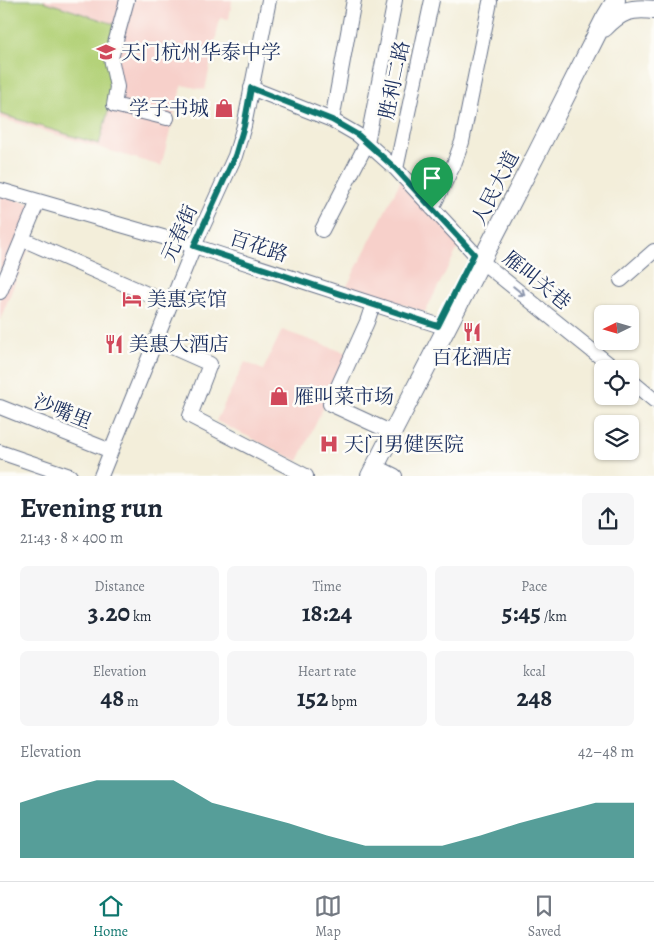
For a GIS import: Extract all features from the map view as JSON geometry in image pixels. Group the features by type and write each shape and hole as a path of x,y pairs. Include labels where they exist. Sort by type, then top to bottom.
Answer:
{"main road":[{"name":"人民大道","path":"372,471 478,257 616,0"},
{"name":"人民大道","path":"478,257 602,5"},
{"path":"595,37 614,17 624,12 634,9 654,10"},
{"name":"人民大道","path":"360,476 384,429 442,327"}],"street":[{"path":"127,0 111,58 117,87 114,105 167,118"},
{"name":"元春街","path":"101,476 194,246 235,156 244,126 268,0"},
{"path":"332,120 354,0"},
{"path":"322,230 367,143 395,0"},
{"name":"胜利二路","path":"396,169 432,0"},
{"path":"432,208 454,164 462,142 490,2"},
{"name":"雁叫关巷","path":"251,88 332,120 349,129 396,169 478,257 604,360"},
{"name":"百花路","path":"0,190 194,246 442,327"},
{"path":"0,292 38,201"},
{"path":"22,239 170,304"},
{"path":"621,280 654,251"},
{"path":"373,304 367,322 330,404 384,429"},
{"path":"156,340 210,364 190,416 306,476"},
{"path":"639,388 654,400"},
{"name":"沙嘴里","path":"0,407 111,451"},
{"path":"0,452 70,476"},
{"path":"372,471 395,476"}],"shaded area":[{"name":"天门杭州华泰中学","path":"0,0 232,0 229,19 220,18 205,90 182,85 161,166 0,118"},
{"path":"401,180 460,244 425,312 347,286"},
{"path":"0,195 45,208 0,320"},
{"name":"雁叫菜市场","path":"282,330 349,354 298,461 216,421 245,362 263,370"}],"green space":[{"path":"0,0 40,0 117,25 110,64 111,101 99,144 0,114"}],"place":[{"name":"天门杭州华泰中学","path":"106,52"},
{"name":"学子书城","path":"224,108"},
{"name":"美惠宾馆","path":"132,299"},
{"name":"百花酒店","path":"472,332"},
{"name":"美惠大酒店","path":"114,344"},
{"name":"雁叫菜市场","path":"279,396"},
{"name":"天门男健医院","path":"329,444"}],"route":[{"path":"251,88 332,120 349,129 396,169 432,208 474,254 438,326 194,246 235,156 244,126 251,88"}]}
